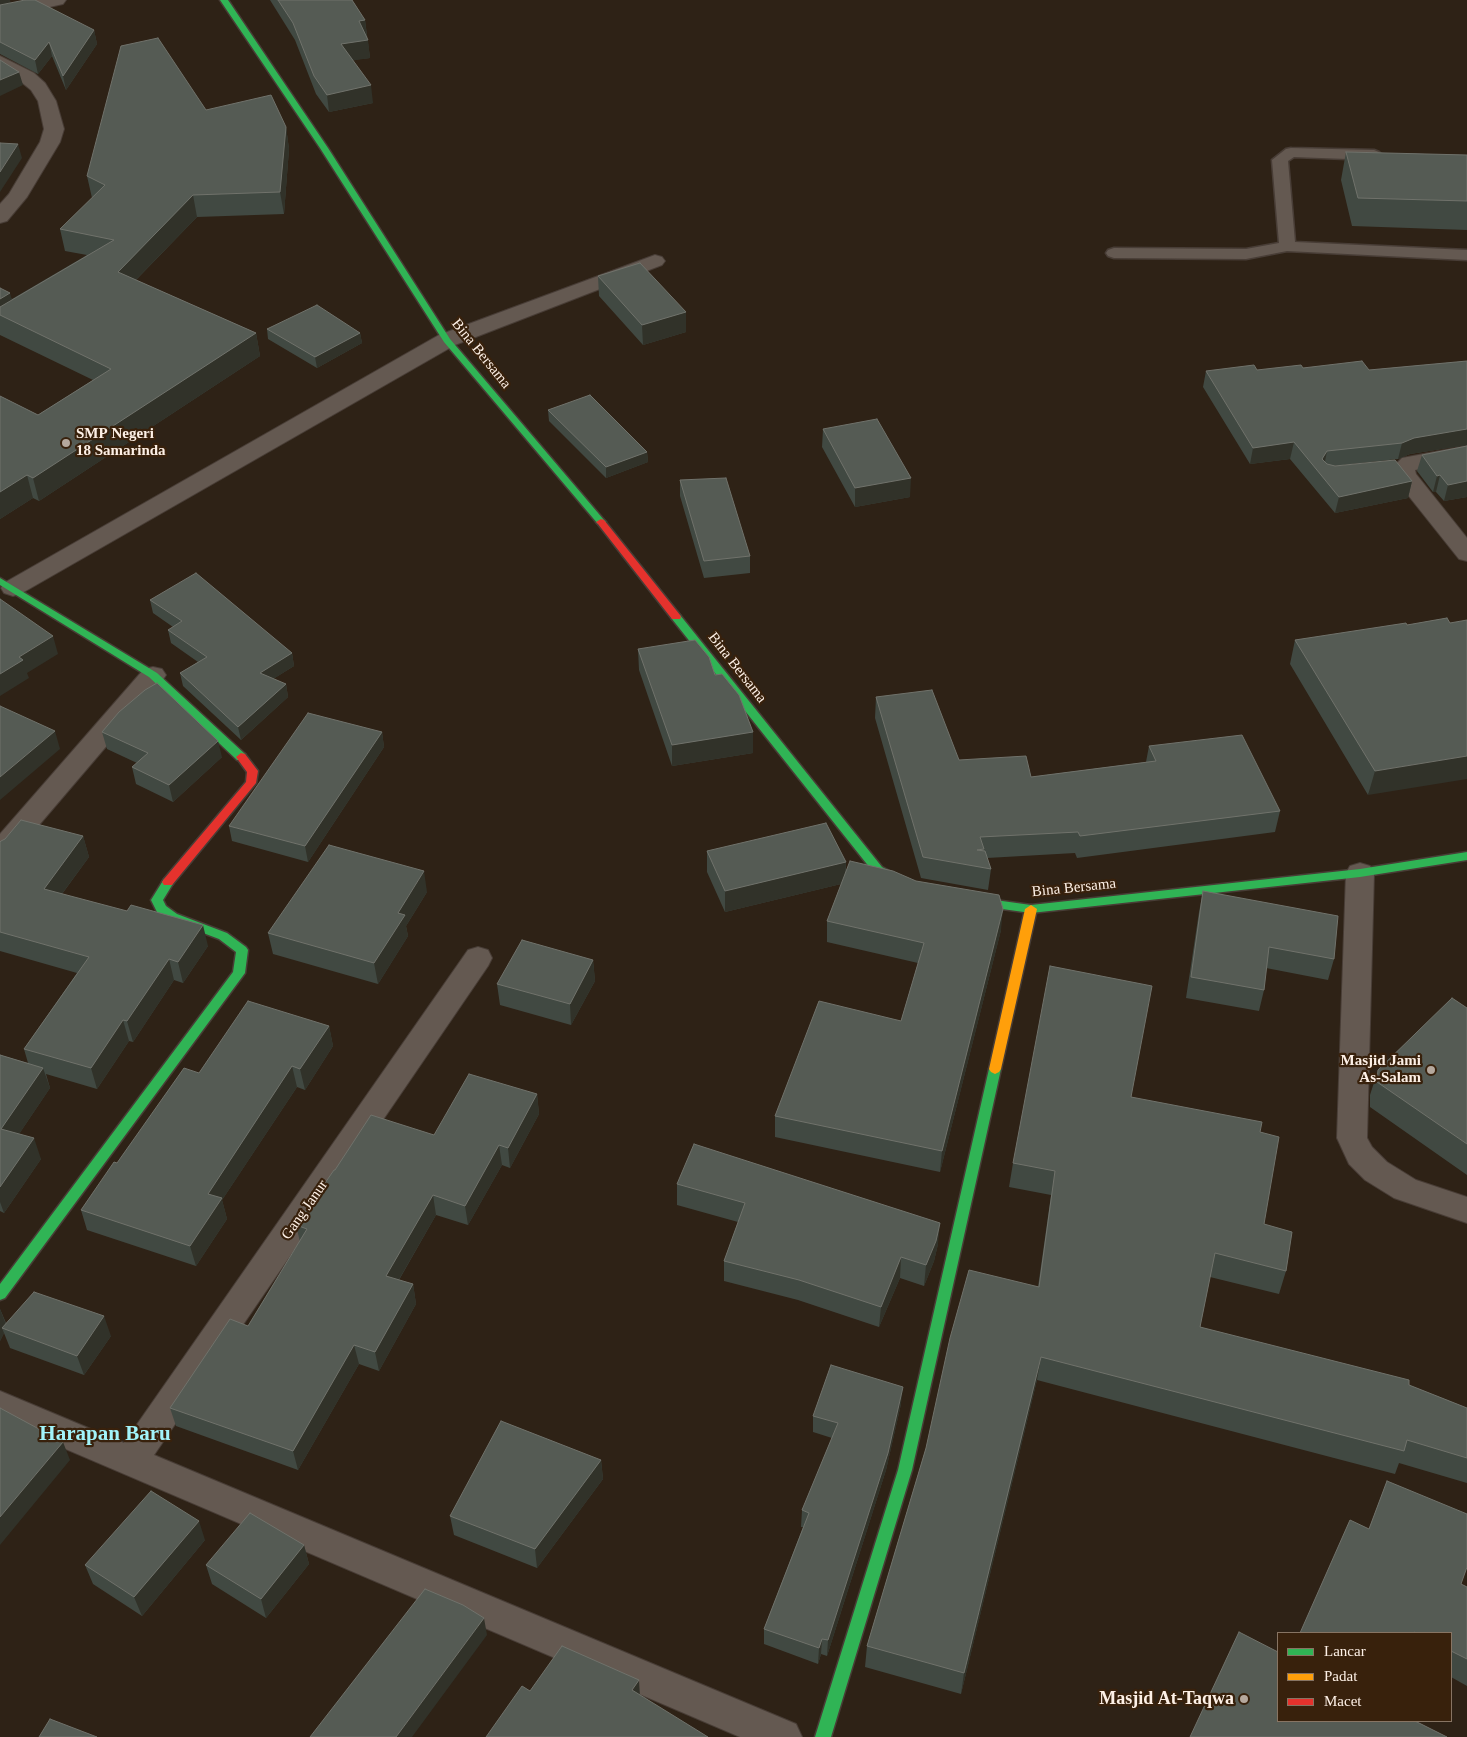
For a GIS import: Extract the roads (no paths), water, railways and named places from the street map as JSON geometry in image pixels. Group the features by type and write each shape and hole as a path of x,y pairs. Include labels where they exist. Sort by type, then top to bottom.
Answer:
{"street":[{"path":"0,13 57,0"},
{"name":"Bina Bersama","path":"224,0 324,148 448,340 572,484 878,870 915,890"},
{"path":"0,62 27,77 38,87 48,101 54,129 50,142 17,198 0,217"},
{"path":"0,1294 238,973 242,950 222,936 161,910 157,900 161,891 250,783 253,771 243,759 153,675 6,585 448,340 655,261"},
{"path":"1467,453 1410,463 1395,468 1404,475 1467,554"},
{"path":"0,852 153,675"},
{"name":"Bina Bersama","path":"953,898 1031,909 1360,873 1467,856"},
{"path":"1360,873 1352,1138 1360,1155 1376,1171 1405,1189 1467,1210"},
{"path":"823,1737 905,1470 1031,909"},
{"name":"Gang Janur","path":"131,1461 478,958"},
{"path":"0,1406 783,1737"}],"lane":[{"path":"1287,246 1280,160 1291,152 1391,156"},
{"path":"1114,253 1246,254 1287,246 1467,255"}],"place":[{"name":"SMP Negeri 18 Samarinda","path":"66,443"},
{"name":"Masjid Jami As-Salam","path":"1431,1070"},
{"name":"Masjid At-Taqwa","path":"1244,1699"}],"district":[{"name":"Harapan Baru","path":"105,1435"}]}
